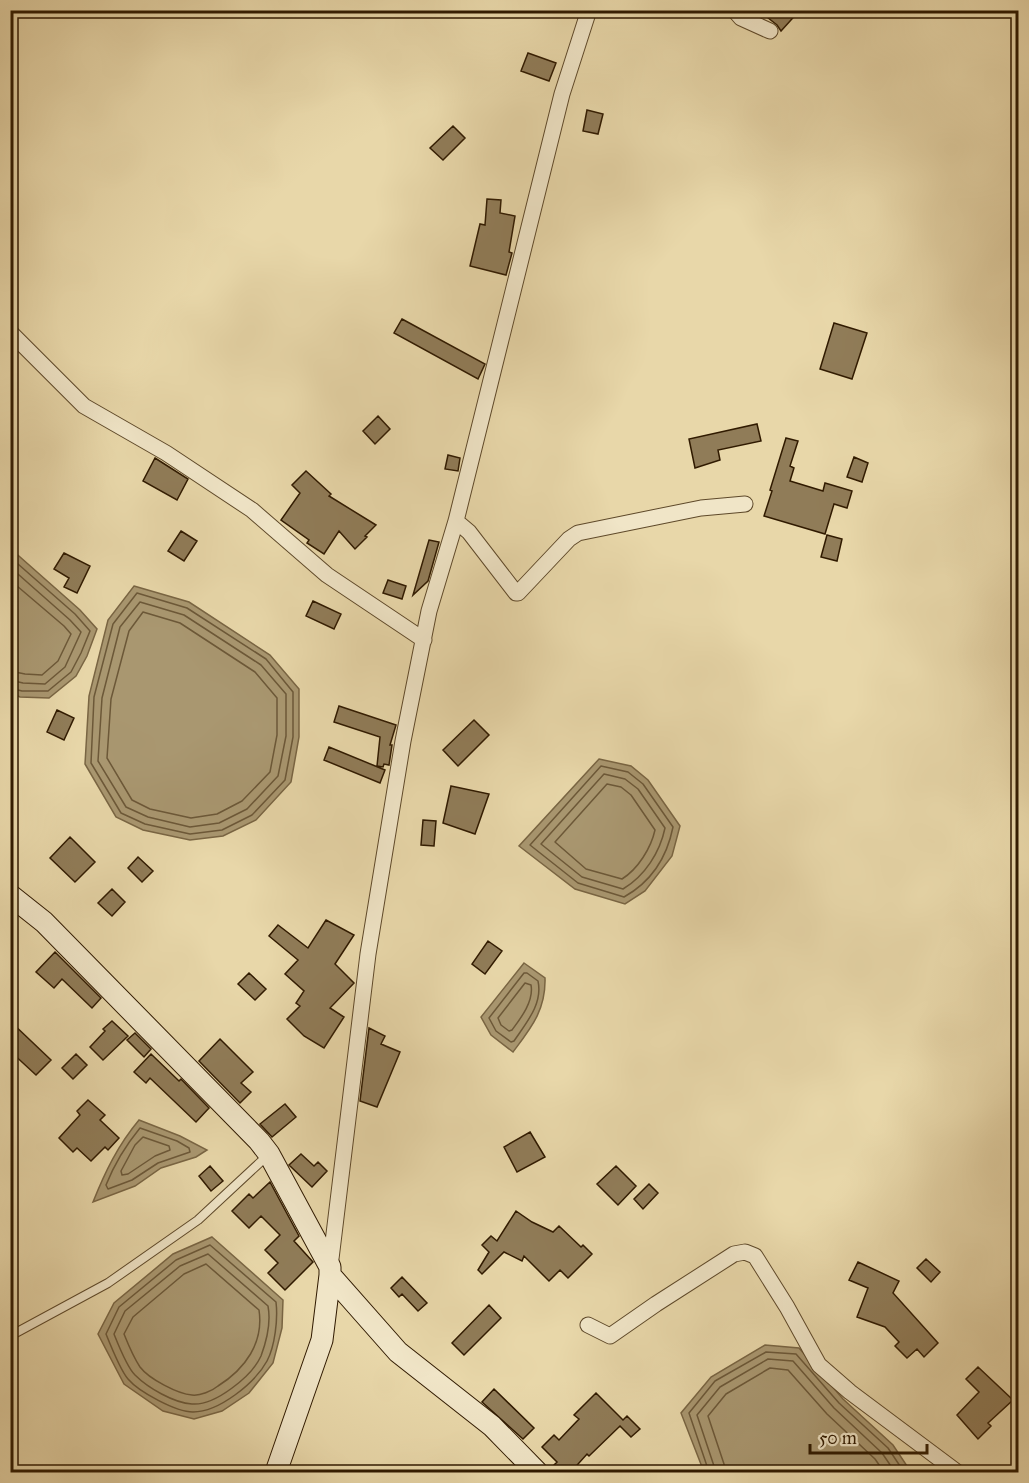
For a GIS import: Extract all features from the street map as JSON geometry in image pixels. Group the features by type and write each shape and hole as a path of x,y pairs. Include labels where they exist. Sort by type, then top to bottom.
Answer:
{"street":[{"path":"276,1473 322,1340 368,954 404,741 429,611 456,521 562,94 589,10"},
{"path":"734,10 741,18 770,31"},
{"path":"10,332 84,406 166,453 252,510 327,575 424,640"},
{"path":"456,521 469,532 518,593 569,538 578,533 701,508 745,504"},
{"path":"10,895 44,922 259,1140 269,1154 330,1271 398,1352 492,1426 537,1473"},
{"path":"588,1325 610,1336 734,1254 745,1252 755,1256 787,1306 819,1365 876,1412 957,1473"}],"lane":[{"path":"10,1336 108,1283 198,1220 269,1154"}],"water":[{"path":"11,549 80,610 97,629 87,656 76,676 49,698 20,697 11,693"},
{"path":"134,586 189,602 270,655 299,689 299,737 291,782 256,820 223,836 190,840 143,830 116,817 85,764 89,696 108,620"},
{"path":"599,759 631,766 648,780 680,826 672,856 645,891 625,904 575,889 519,846"},
{"path":"524,963 545,978 545,989 536,1018 513,1052 491,1035 481,1017"},
{"path":"139,1120 180,1136 207,1150 196,1157 161,1168 135,1186 93,1202 113,1159"},
{"path":"212,1237 283,1300 282,1328 273,1363 249,1393 222,1411 194,1419 163,1411 124,1384 98,1334 114,1303 173,1254"},
{"path":"765,1345 799,1348 843,1399 893,1445 911,1472 704,1472 681,1413 711,1377"}],"building":[{"path":"758,10 800,10 781,31"},
{"path":"528,53 556,63 549,81 521,71"},
{"path":"587,110 603,114 598,134 583,131"},
{"path":"453,126 465,138 443,160 430,148"},
{"path":"487,199 501,200 500,213 515,216 509,252 512,253 506,275 470,266 480,224 485,225"},
{"path":"402,319 485,364 478,379 394,333"},
{"path":"834,323 867,333 852,379 820,369"},
{"path":"378,416 390,429 375,444 363,431"},
{"path":"757,424 761,441 718,450 720,460 695,468 689,439"},
{"path":"786,438 798,441 790,466 794,468 790,481 823,491 825,483 852,491 847,508 834,504 825,534 764,516"},
{"path":"448,455 460,458 458,471 445,469"},
{"path":"854,457 868,463 862,482 847,477"},
{"path":"155,458 188,479 177,500 143,481"},
{"path":"306,471 331,494 329,496 376,525 355,549 339,531 324,554 307,543 309,540 281,520 300,493 292,485"},
{"path":"181,531 197,541 184,561 168,551"},
{"path":"827,535 842,539 837,561 821,557"},
{"path":"429,540 439,542 428,581 413,595"},
{"path":"64,553 90,566 77,593 64,587 69,578 54,569"},
{"path":"388,580 406,586 402,599 383,593"},
{"path":"313,601 341,614 334,629 306,616"},
{"path":"339,706 396,725 390,745 392,745 389,765 377,766 380,737 334,722"},
{"path":"57,710 74,718 64,740 47,732"},
{"path":"474,720 489,735 458,766 443,750"},
{"path":"329,747 385,770 380,783 324,760"},
{"path":"451,786 489,794 475,834 443,823"},
{"path":"423,820 436,821 434,846 421,845"},
{"path":"70,837 95,862 75,882 50,858"},
{"path":"138,857 153,871 142,882 128,868"},
{"path":"112,889 125,902 112,916 98,903"},
{"path":"326,920 354,935 335,964 354,983 330,1008 344,1017 324,1048 304,1036 287,1019 300,1006 296,1003 304,991 285,974 298,960 269,936 278,925 308,948"},
{"path":"488,941 502,951 485,974 472,964"},
{"path":"55,952 101,998 92,1008 62,979 54,988 36,972"},
{"path":"249,973 266,989 255,1000 238,984"},
{"path":"10,1021 51,1060 36,1075 10,1051"},
{"path":"112,1021 128,1036 103,1060 90,1047"},
{"path":"369,1028 385,1036 381,1044 400,1052 377,1107 360,1101"},
{"path":"135,1033 151,1049 144,1057 127,1040"},
{"path":"220,1039 253,1072 241,1083 251,1092 240,1103 199,1061"},
{"path":"76,1054 87,1065 73,1079 62,1068"},
{"path":"151,1054 179,1081 181,1079 209,1108 196,1122 150,1078 146,1083 134,1072"},
{"path":"88,1100 105,1115 100,1120 119,1138 108,1150 105,1147 91,1161 77,1148 73,1152 59,1138 80,1115 77,1111"},
{"path":"285,1104 296,1117 272,1137 260,1124"},
{"path":"530,1132 545,1157 517,1172 504,1147"},
{"path":"301,1154 314,1166 318,1162 327,1171 312,1187 289,1165"},
{"path":"210,1166 223,1181 211,1191 199,1176"},
{"path":"616,1166 636,1186 618,1205 597,1184"},
{"path":"270,1182 299,1236 294,1241 313,1262 285,1290 268,1273 278,1263 265,1250 280,1235 261,1216 249,1228 232,1211 249,1194 253,1198"},
{"path":"649,1184 658,1193 643,1209 634,1199"},
{"path":"516,1211 553,1232 559,1226 592,1254 568,1278 560,1270 549,1281 524,1256 522,1261 504,1252 482,1274 478,1270 489,1252 482,1245 491,1236 497,1241"},
{"path":"926,1259 940,1272 931,1282 917,1268"},
{"path":"858,1262 899,1281 893,1293 938,1343 924,1357 917,1349 907,1358 895,1346 899,1342 885,1327 857,1317 868,1288 849,1280"},
{"path":"402,1277 427,1303 418,1311 402,1294 399,1297 391,1288"},
{"path":"489,1305 501,1318 464,1355 452,1343"},
{"path":"978,1367 1013,1400 988,1423 991,1426 978,1439 957,1415 979,1392 966,1379"},
{"path":"494,1389 534,1428 523,1439 482,1402"},
{"path":"596,1393 623,1420 627,1416 640,1429 631,1437 620,1426 589,1456 587,1454 570,1473 549,1473 557,1462 542,1447 554,1435 559,1440 579,1419 574,1415"}]}
